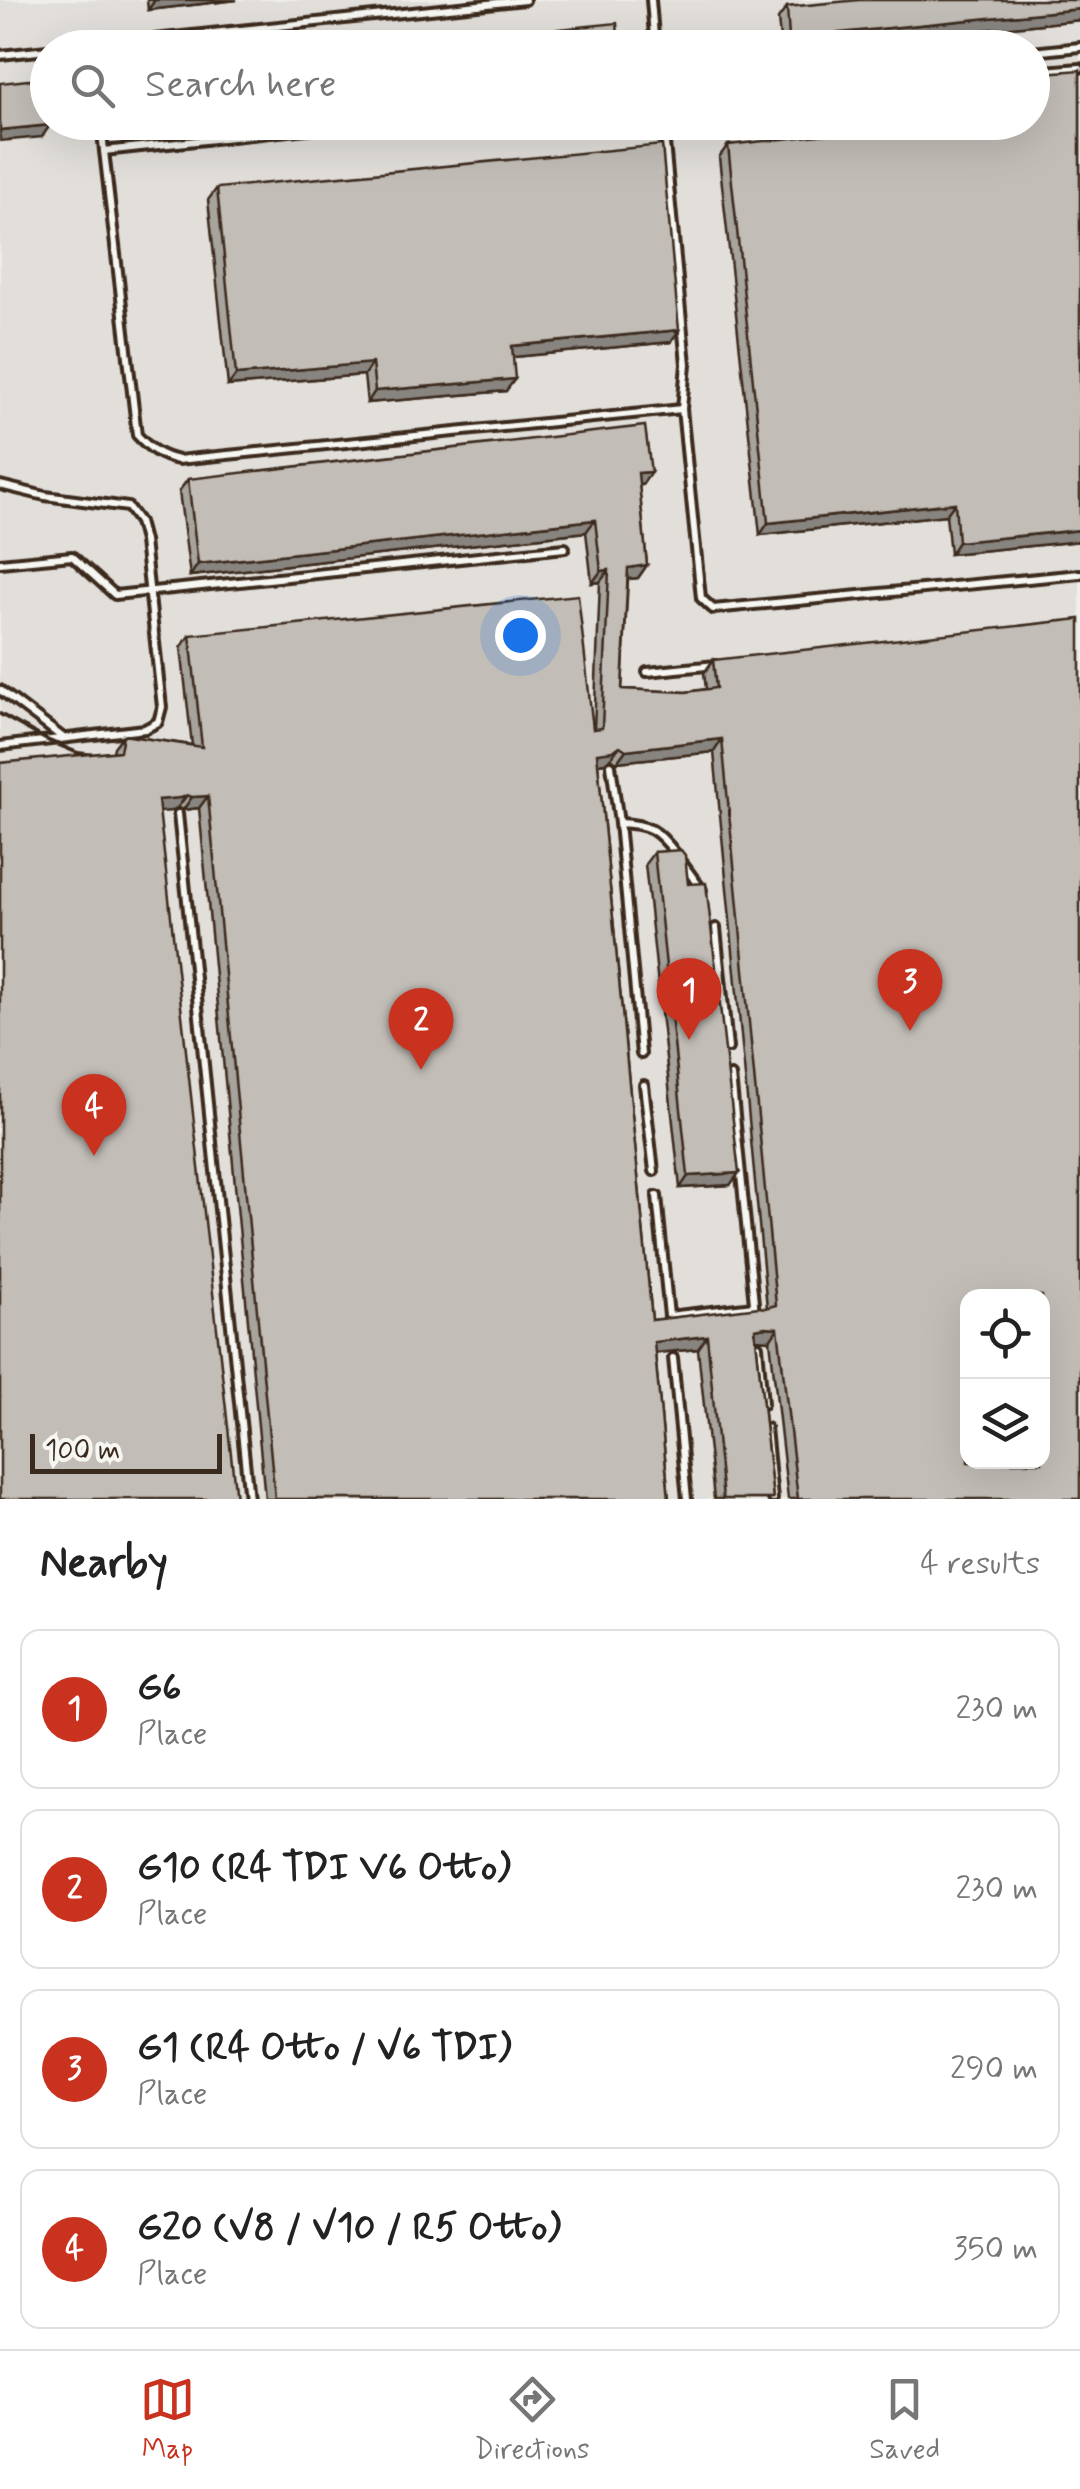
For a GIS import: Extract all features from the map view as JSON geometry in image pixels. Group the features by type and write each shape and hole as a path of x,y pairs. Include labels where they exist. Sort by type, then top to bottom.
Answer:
{"lane":[{"path":"243,30 525,0"},
{"path":"650,0 654,30"},
{"path":"1050,50 1080,47"},
{"path":"0,54 30,52"},
{"path":"1050,70 1080,68"},
{"path":"102,140 137,435 161,456 178,460 682,409"},
{"path":"104,151 205,140"},
{"path":"666,140 686,364 682,409 701,598 713,609 1080,574"},
{"path":"0,485 45,496 128,507 140,522 162,707 158,722 145,728 0,746"},
{"path":"0,563 72,556 115,596 565,548"},
{"path":"647,672 726,664"},
{"path":"0,690 63,738"},
{"path":"611,765 641,1054"},
{"path":"178,814 249,1499"},
{"path":"619,823 642,824 662,836 703,891"},
{"path":"716,928 728,1048"},
{"path":"657,1196 669,1316 754,1310 731,1076"},
{"path":"644,1085 654,1171"},
{"path":"758,1346 764,1404"},
{"path":"673,1358 686,1499"},
{"path":"766,1428 773,1499"}],"shaded area":[{"path":"0,0 1080,0 1080,1499 0,1499"}],"building":[{"path":"859,0 1080,0 1080,9 869,30 788,30 787,7"},
{"path":"617,23 618,30 548,30"},
{"path":"1080,70 1080,530 958,542 955,503 768,523 728,145 773,140 1050,140 1050,72"},
{"path":"30,80 30,127 0,130 0,83"},
{"path":"662,145 679,330 512,346 515,379 375,391 372,363 236,375 217,188"},
{"path":"645,426 651,472 638,473 647,565 628,568 622,689 686,692 716,688 713,660 1080,619 1080,1499 798,1499 778,1328 765,1327 755,1329 773,1499 723,1499 707,1336 654,1342 669,1499 275,1499 208,796 187,795 158,800 236,1499 0,1499 0,763 120,751 123,735 202,747 190,635 578,595 593,729 602,728 609,570 601,571 595,520 198,564 188,479","holes":["722,739 776,1305 652,1320 597,753 620,746 626,750"]},
{"path":"681,850 688,884 706,883 739,1173 688,1176 654,852"}],"railway":[{"path":"0,714 78,753 112,757"}],"place":[{"name":"G1 (R4 Otto / V6 TDI)","path":"910,1031"},
{"name":"G6","path":"689,1040"},
{"name":"G10 (R4 TDI V6 Otto)","path":"421,1070"},
{"name":"G20 (V8 / V10 / R5 Otto)","path":"94,1156"}]}
